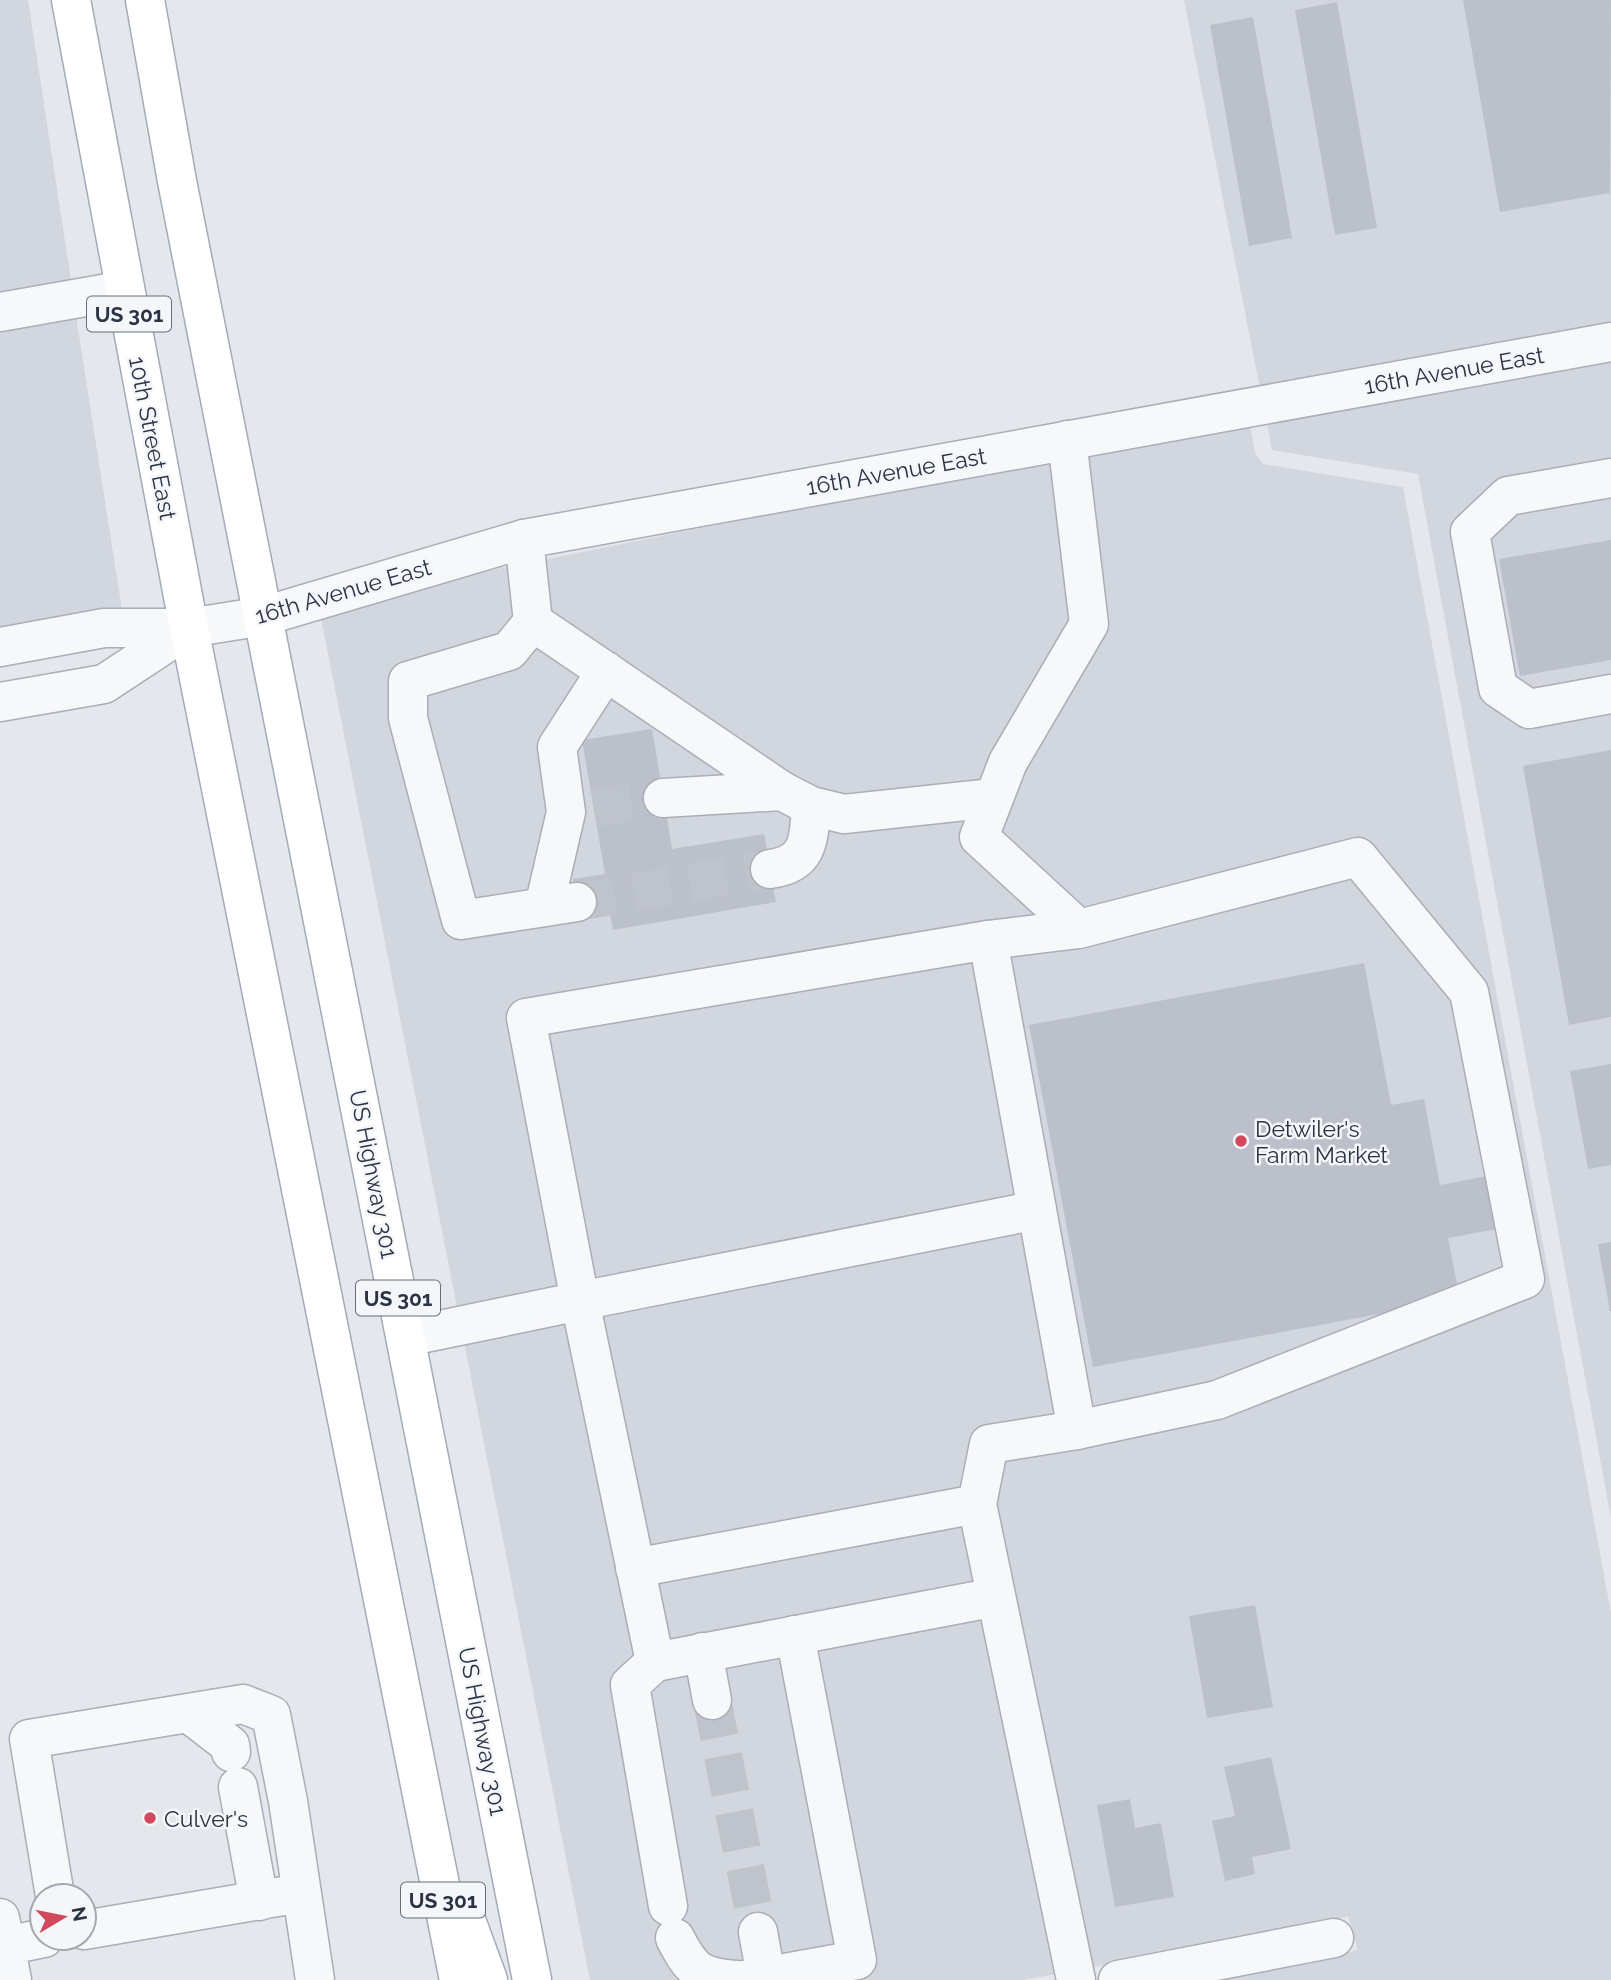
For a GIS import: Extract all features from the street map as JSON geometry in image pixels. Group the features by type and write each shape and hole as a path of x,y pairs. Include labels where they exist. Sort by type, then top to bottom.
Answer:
{"main road":[{"name":"10th Street East","path":"71,0 189,628"},
{"name":"US 301","path":"145,0 180,194 264,616"},
{"name":"US Highway 301","path":"264,616 532,1980"},
{"name":"US 301","path":"189,628 459,1980"},
{"path":"428,1820 488,1980"}],"street":[{"path":"0,312 125,290"},
{"name":"16th Avenue East","path":"0,647 104,628 189,628 264,616 524,538 1611,342"},
{"path":"1068,440 1089,624 1008,762 979,837 1079,929"},
{"path":"1611,478 1508,496 1470,532 1497,688 1529,709 1611,694"},
{"path":"524,538 533,622 509,651 408,681 408,718 461,920 561,904 580,810 557,747 606,671"},
{"path":"533,622 797,799 844,814 993,798"},
{"path":"0,702 104,684 189,628"},
{"path":"663,798 797,799"},
{"path":"770,869 788,867 799,857 809,841 797,799"},
{"path":"654,1662 580,1301 526,1018 988,940 1079,929 1359,857 1469,992 1525,1279 1217,1400 1077,1430 989,1444 977,1504 1076,1980"},
{"path":"988,940 1077,1430"},
{"path":"406,1338 1037,1210"},
{"path":"635,1568 977,1504"},
{"path":"794,1635 859,1970 749,1979 712,1978 688,1964 671,1922 630,1685 654,1662 794,1635 996,1597"},
{"path":"703,1653 712,1700"},
{"path":"51,1882 14,1742 243,1704 271,1715 314,1980"},
{"path":"191,1714 230,1745 259,1901"},
{"path":"98,1928 301,1893"},
{"path":"749,1979 758,1932"},
{"path":"1118,1980 1334,1938"},
{"path":"6,1948 28,1942"}],"shaded area":[{"path":"0,0 28,0 71,280 0,293"},
{"path":"1184,0 1611,0 1611,1518 1418,474 1272,450"},
{"path":"76,316 122,610 0,629 0,329"},
{"path":"1250,425 1255,453 1263,464 1403,487 1611,1613 1611,1980 1219,1980 1314,1962 1358,1950 1348,1916 1307,1927 1024,1980 590,1980 321,618 462,576 872,494"}],"building":[{"path":"1463,0 1611,0 1610,193 1500,212"},
{"path":"1337,2 1377,228 1335,235 1295,10"},
{"path":"1253,17 1292,238 1249,246 1210,25"},
{"path":"1611,540 1611,660 1520,676 1499,559"},
{"path":"652,729 672,849 764,834 776,902 613,930 609,908 579,913 573,879 605,874 582,740"},
{"path":"1611,750 1611,1017 1569,1025 1523,766"},
{"name":"Detwiler's Farm Market","path":"1364,963 1391,1105 1424,1099 1440,1185 1488,1176 1497,1229 1448,1238 1460,1299 1093,1367 1029,1025"},
{"path":"1611,1064 1611,1165 1588,1169 1570,1071"},
{"path":"1611,1242 1611,1311 1610,1311 1598,1244"},
{"path":"1255,1605 1273,1707 1207,1718 1189,1616"},
{"path":"1271,1757 1291,1849 1252,1857 1255,1874 1225,1881 1212,1821 1235,1816 1224,1767"},
{"path":"1130,1799 1135,1828 1161,1823 1174,1897 1115,1907 1097,1805"}],"tunnel":[{"path":"594,808 663,798"},
{"path":"577,902 770,869"},
{"path":"712,1700 758,1932"}],"place":[{"name":"Detwiler's Farm Market","path":"1241,1141"},
{"name":"Culver's","path":"150,1818"}]}
